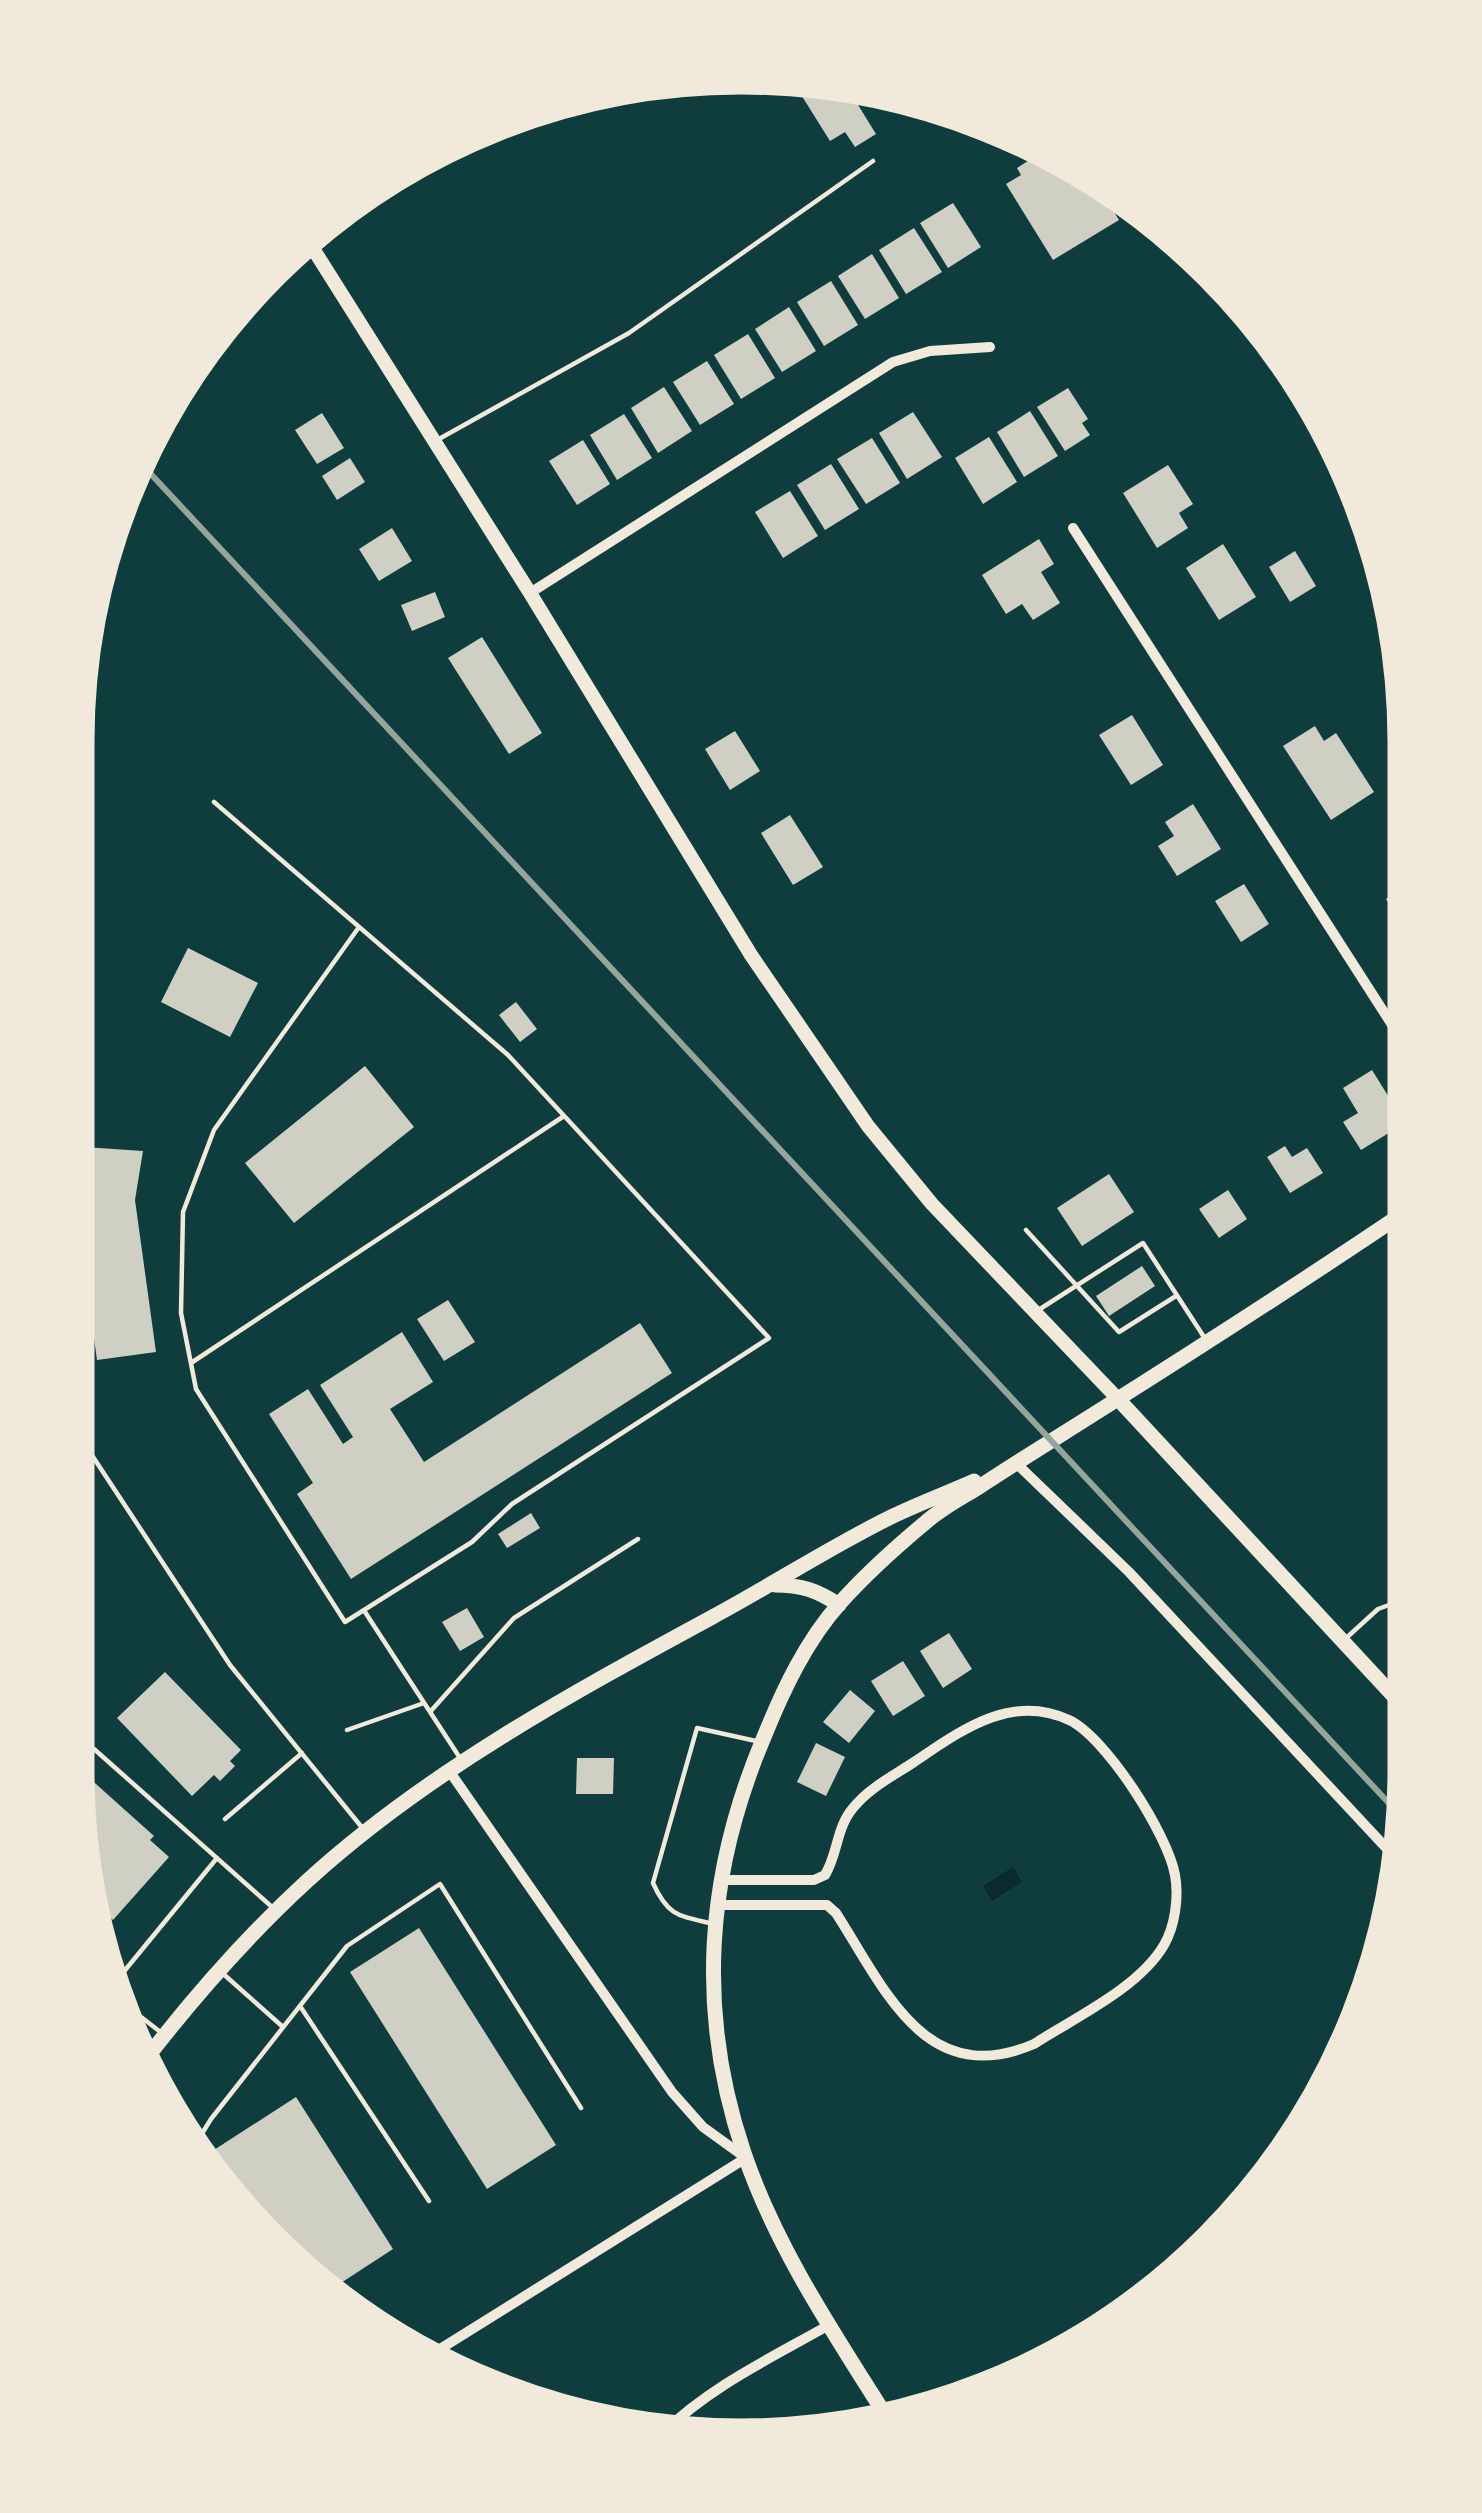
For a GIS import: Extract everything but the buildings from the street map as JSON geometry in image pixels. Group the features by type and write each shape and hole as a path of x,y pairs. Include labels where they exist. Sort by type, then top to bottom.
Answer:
{"main road":[{"path":"882,2410 762,2199 722,2068 713,1989 715,1924 730,1827 749,1768 778,1702 839,1604 929,1519 1395,1222"},
{"path":"1118,1399 1395,1697"},
{"path":"151,2053 219,1970 276,1911 366,1832 456,1767 891,1517 1016,1463"},
{"path":"770,1586 799,1585 839,1604"}],"street":[{"path":"312,247 751,955 827,1068 932,1204 1118,1399"},
{"path":"530,593 893,362 930,351 990,347"},
{"path":"1072,528 1395,1030"},
{"path":"1016,1463 1145,1589 1390,1851"},
{"path":"717,1905 827,1905 917,2032 952,2050 992,2055 1034,2044 1132,1981 1164,1945 1177,1900 1176,1875 1159,1830 1104,1748 1069,1719 1026,1711 981,1719 872,1790 843,1822 825,1874 814,1880 721,1880"},
{"path":"437,2351 746,2158 703,2127 672,2092 456,1767"},
{"path":"802,1880 802,1904"},
{"path":"674,2422 683,2412 830,2325"}],"lane":[{"path":"434,442 629,333 873,161"},
{"path":"214,802 508,1054 769,1338 512,1504 472,1542 345,1622 196,1389 181,1313 183,1212 214,1130 359,927"},
{"path":"190,1363 564,1116"},
{"path":"1027,1230 1119,1332 1177,1295"},
{"path":"1035,1312 1143,1243 1208,1342"},
{"path":"87,1448 230,1665 366,1832"},
{"path":"430,1712 514,1618 638,1539"},
{"path":"1343,1641 1378,1609 1395,1603"},
{"path":"364,1610 430,1712 456,1767"},
{"path":"346,1730 424,1702"},
{"path":"715,1924 677,1916 662,1903 653,1883 698,1728 762,1742"},
{"path":"87,1753 94,1749 276,1911"},
{"path":"225,1819 302,1753"},
{"path":"120,1976 217,1858"},
{"path":"199,2138 346,1946 440,1884 581,2108"},
{"path":"219,1970 284,2027"},
{"path":"300,2006 429,2201"},
{"path":"132,2010 165,2035"}],"water":[{"path":"1013,1867 1022,1882 992,1901 983,1886"}],"railway":[{"path":"146,469 1394,1809"}]}
